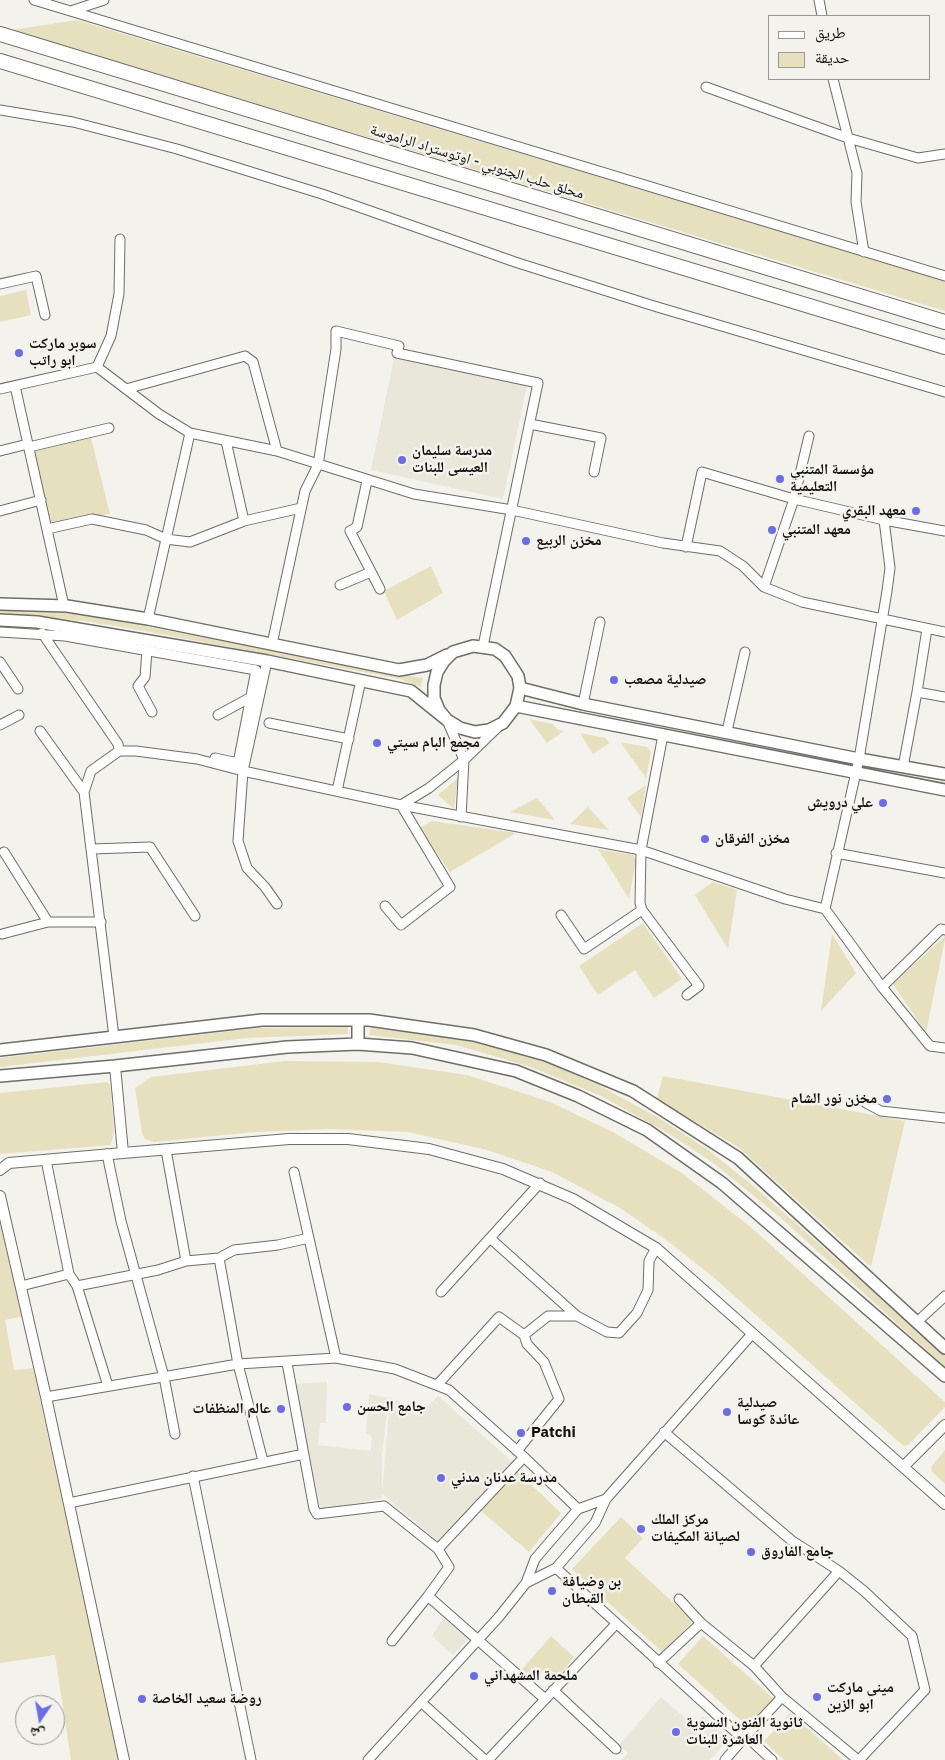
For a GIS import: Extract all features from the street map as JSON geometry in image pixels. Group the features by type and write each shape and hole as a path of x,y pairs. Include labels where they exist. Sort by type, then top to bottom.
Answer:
{"highway":[{"name":"محلق حلب الجنوبي - اوتوستراد الراموسة","path":"0,34 945,322"},
{"path":"0,61 945,347"}],"main road":[{"path":"0,604 64,606 148,619 399,670 427,665 463,648 483,646 495,649 513,665 520,688 516,706 503,723 489,730 475,732 460,728 447,720 411,691 267,661 37,622 0,620"},
{"path":"447,720 439,710 434,698 434,685 437,672 444,661 454,652"},
{"path":"520,688 583,704 727,731 859,760 945,774"},
{"path":"516,706 854,774 945,790"},
{"path":"0,1050 262,1020 358,1020 474,1035 546,1055 633,1091 738,1158 945,1348"},
{"path":"358,1020 358,1044"},
{"path":"0,1076 115,1066 287,1047 358,1044 412,1048 516,1071 578,1096 647,1130 722,1183 945,1376"}],"street":[{"path":"34,0 945,276"},
{"path":"70,11 104,0"},
{"path":"819,0 822,15"},
{"path":"833,80 836,99 856,173 856,202 864,252"},
{"path":"706,87 848,138 918,158 945,154"},
{"path":"0,110 73,122 177,149 322,194 515,262 654,306 945,392"},
{"path":"97,367 110,336 119,294 120,239"},
{"path":"0,284 36,276 45,315"},
{"path":"272,644 301,508 306,491 318,465 336,349 336,330 399,346 397,353 538,383 483,646"},
{"path":"126,389 245,356 253,362 277,451"},
{"path":"0,389 97,367"},
{"path":"97,367 190,433 226,442 277,451 367,481 414,494 512,510 686,547 720,552 743,566 764,587 802,602 945,632"},
{"path":"15,386 64,606"},
{"path":"530,424 601,438 594,472"},
{"path":"0,451 108,428"},
{"path":"148,619 190,433"},
{"path":"764,587 794,499 809,436"},
{"path":"226,442 244,521"},
{"path":"686,547 702,472 794,499 884,520 945,531"},
{"path":"367,481 357,527 350,531 380,589"},
{"path":"0,511 41,500"},
{"path":"47,529 92,519 146,530 166,539 190,542 244,521 301,508"},
{"path":"825,909 854,774 859,760 890,568 884,520"},
{"path":"340,585 370,572"},
{"path":"583,704 600,622"},
{"path":"902,767 927,629"},
{"path":"0,632 42,633 256,670 256,694 243,772 238,841 247,868 265,887 277,904"},
{"path":"42,633 118,744 119,751"},
{"path":"147,650 145,677 138,686 152,712"},
{"path":"727,731 745,652"},
{"path":"185,757 195,753 238,763 256,694 267,661"},
{"path":"0,662 18,689"},
{"path":"337,791 361,680"},
{"path":"917,692 945,697"},
{"path":"218,715 256,694"},
{"path":"0,725 19,715"},
{"path":"447,720 464,760 461,817"},
{"path":"269,723 348,739"},
{"path":"401,805 429,788 464,760 503,723"},
{"path":"40,731 84,792"},
{"path":"662,735 641,850 640,902 642,910 698,986 687,994"},
{"path":"114,1038 84,792 91,770 119,751 136,751 185,757 243,772 401,805 641,850 785,899 825,909 882,987 930,1046 945,1048"},
{"path":"385,906 401,925 450,887 401,805"},
{"path":"92,849 150,847 195,916"},
{"path":"4,852 48,922"},
{"path":"836,853 945,873"},
{"path":"561,916 584,949 642,910"},
{"path":"2,934 48,922 101,922"},
{"path":"882,987 941,929 945,930"},
{"path":"115,1066 124,1153"},
{"path":"866,1103 881,1111 945,1118"},
{"path":"0,1170 9,1163 107,1154 289,1139 348,1139 429,1149 470,1159 540,1183 603,1215 656,1248 945,1504"},
{"path":"166,1150 186,1261"},
{"path":"107,1154 121,1221 164,1377 175,1434"},
{"path":"46,1160 69,1274 77,1286 108,1386"},
{"path":"294,1172 336,1358"},
{"path":"441,1292 540,1183"},
{"path":"0,1196 46,1397 124,1760"},
{"path":"77,1286 186,1261 219,1258 234,1250 278,1245 309,1238"},
{"path":"490,1239 577,1316 607,1332 619,1334 637,1313 648,1290 649,1261 656,1248"},
{"path":"219,1258 238,1364 263,1461"},
{"path":"21,1286 69,1274"},
{"path":"918,1322 945,1296"},
{"path":"524,1336 548,1316 577,1316"},
{"path":"438,1384 499,1317 524,1336 528,1344 544,1362 559,1399 520,1454 438,1549"},
{"path":"526,1583 556,1568 595,1523 606,1499 752,1334"},
{"path":"46,1397 238,1364 287,1363 336,1358 395,1369 438,1384 449,1390 578,1509"},
{"path":"287,1363 317,1514 384,1506 438,1549 449,1567 392,1641"},
{"path":"903,1467 945,1425"},
{"path":"664,1432 791,1540 839,1570 912,1636 924,1690 859,1760 782,1697 754,1666 700,1623 679,1599"},
{"path":"69,1503 263,1461 304,1454"},
{"path":"193,1476 251,1760"},
{"path":"368,1760 526,1583 536,1559 578,1509 606,1499"},
{"path":"556,1568 658,1663 772,1760"},
{"path":"754,1666 839,1570"},
{"path":"428,1596 476,1641 545,1699"},
{"path":"658,1663 700,1623"},
{"path":"421,1702 487,1760 616,1624"},
{"path":"554,1690 616,1748"},
{"path":"725,1760 782,1697"}],"shaded area":[{"path":"394,358 527,385 503,499 371,470"},
{"name":"مدرسة عدنان مدني","path":"327,1382 326,1423 320,1423 318,1445 371,1451 372,1437 366,1433 369,1394 389,1398 382,1453 382,1493 390,1400 399,1401 417,1416 438,1396 514,1463 438,1541 382,1494 382,1498 321,1510 295,1384"},
{"path":"443,1618 469,1638 453,1655 432,1636"},
{"name":"ثانوية الفنون النسوية العاشرة للبنات","path":"661,1697 694,1726 703,1716 729,1739 710,1760 622,1760 628,1753 619,1745"}],"green space":[{"path":"77,20 945,281 945,311 12,30"},
{"path":"26,290 31,315 0,322 0,296"},
{"path":"91,438 110,514 52,526 34,451"},
{"path":"431,566 443,593 397,620 384,591"},
{"path":"0,610 80,614 423,678 421,687 400,679 139,630 84,621 0,615"},
{"path":"529,719 553,724 558,730 564,731 547,743"},
{"path":"580,733 606,738 609,743 593,754"},
{"path":"620,742 647,747 651,752 646,778"},
{"path":"458,778 454,809 438,795"},
{"path":"646,785 641,817 627,798"},
{"path":"537,798 555,820 510,812"},
{"path":"588,807 609,830 570,824"},
{"path":"432,821 516,833 450,872 419,828"},
{"path":"598,849 633,855 636,861 629,899"},
{"path":"713,882 737,890 728,949 695,895"},
{"path":"643,923 682,979 654,998 635,970 598,995 579,966"},
{"path":"832,934 856,973 821,1011"},
{"path":"945,936 945,939 926,1033 893,984"},
{"path":"348,1027 348,1034 246,1038 0,1067 0,1058 258,1028"},
{"path":"371,1028 463,1038 548,1063 600,1086 659,1118 707,1149 758,1190 945,1355 945,1367 781,1218 712,1162 668,1133 601,1096 531,1067 456,1045 369,1035"},
{"path":"285,1061 378,1062 467,1075 550,1102 613,1132 682,1173 753,1229 945,1402 945,1407 905,1446 712,1276 669,1242 620,1208 552,1172 487,1150 408,1132 331,1129 255,1132 154,1142 145,1139 142,1133 135,1088 151,1077"},
{"path":"663,1076 905,1121 871,1267 738,1147 657,1099"},
{"path":"107,1082 110,1085 114,1131 111,1145 0,1154 0,1093"},
{"path":"0,1209 24,1316 5,1320 14,1370 33,1368 120,1760 71,1760 65,1721 65,1695 61,1695 55,1655 0,1663"},
{"path":"945,1450 945,1484 932,1472 931,1467"},
{"path":"516,1470 561,1513 529,1552 480,1510"},
{"path":"621,1517 643,1538 625,1558 693,1621 663,1653 572,1569"},
{"path":"551,1636 574,1657 555,1681 544,1671 530,1686 517,1675"},
{"path":"703,1636 774,1699 748,1727 678,1664"},
{"path":"790,1713 843,1760 784,1760 764,1741"}],"place":[{"name":"سوبر ماركت ابو راتب","path":"19,353"},
{"name":"مدرسة سليمان العيسى للبنات","path":"402,460"},
{"name":"مؤسسة المتنبي التعليمية","path":"780,479"},
{"name":"معهد البقري","path":"916,511"},
{"name":"معهد المتنبي","path":"772,530"},
{"name":"مخزن الربيع","path":"526,541"},
{"name":"صيدلية مصعب","path":"614,680"},
{"name":"مجمع البام سيتي","path":"377,743"},
{"name":"علي درويش","path":"883,803"},
{"name":"مخزن الفرقان","path":"705,839"},
{"name":"مخزن نور الشام","path":"887,1099"},
{"name":"جامع الحسن","path":"347,1407"},
{"name":"عالم المنظفات","path":"281,1409"},
{"name":"صيدلية عائدة كوسا","path":"727,1412"},
{"name":"Patchi","path":"521,1433"},
{"name":"مدرسة عدنان مدني","path":"441,1478"},
{"name":"مركز الملك لصيانة المكيفات","path":"641,1529"},
{"name":"جامع الفاروق","path":"751,1552"},
{"name":"بن وضيافة القبطان","path":"552,1591"},
{"name":"ملحمة المشهداني","path":"474,1676"},
{"name":"ميني ماركت ابو الزين","path":"817,1697"},
{"name":"روضة سعيد الخاصة","path":"142,1699"},
{"name":"ثانوية الفنون النسوية العاشرة للبنات","path":"676,1732"}]}
